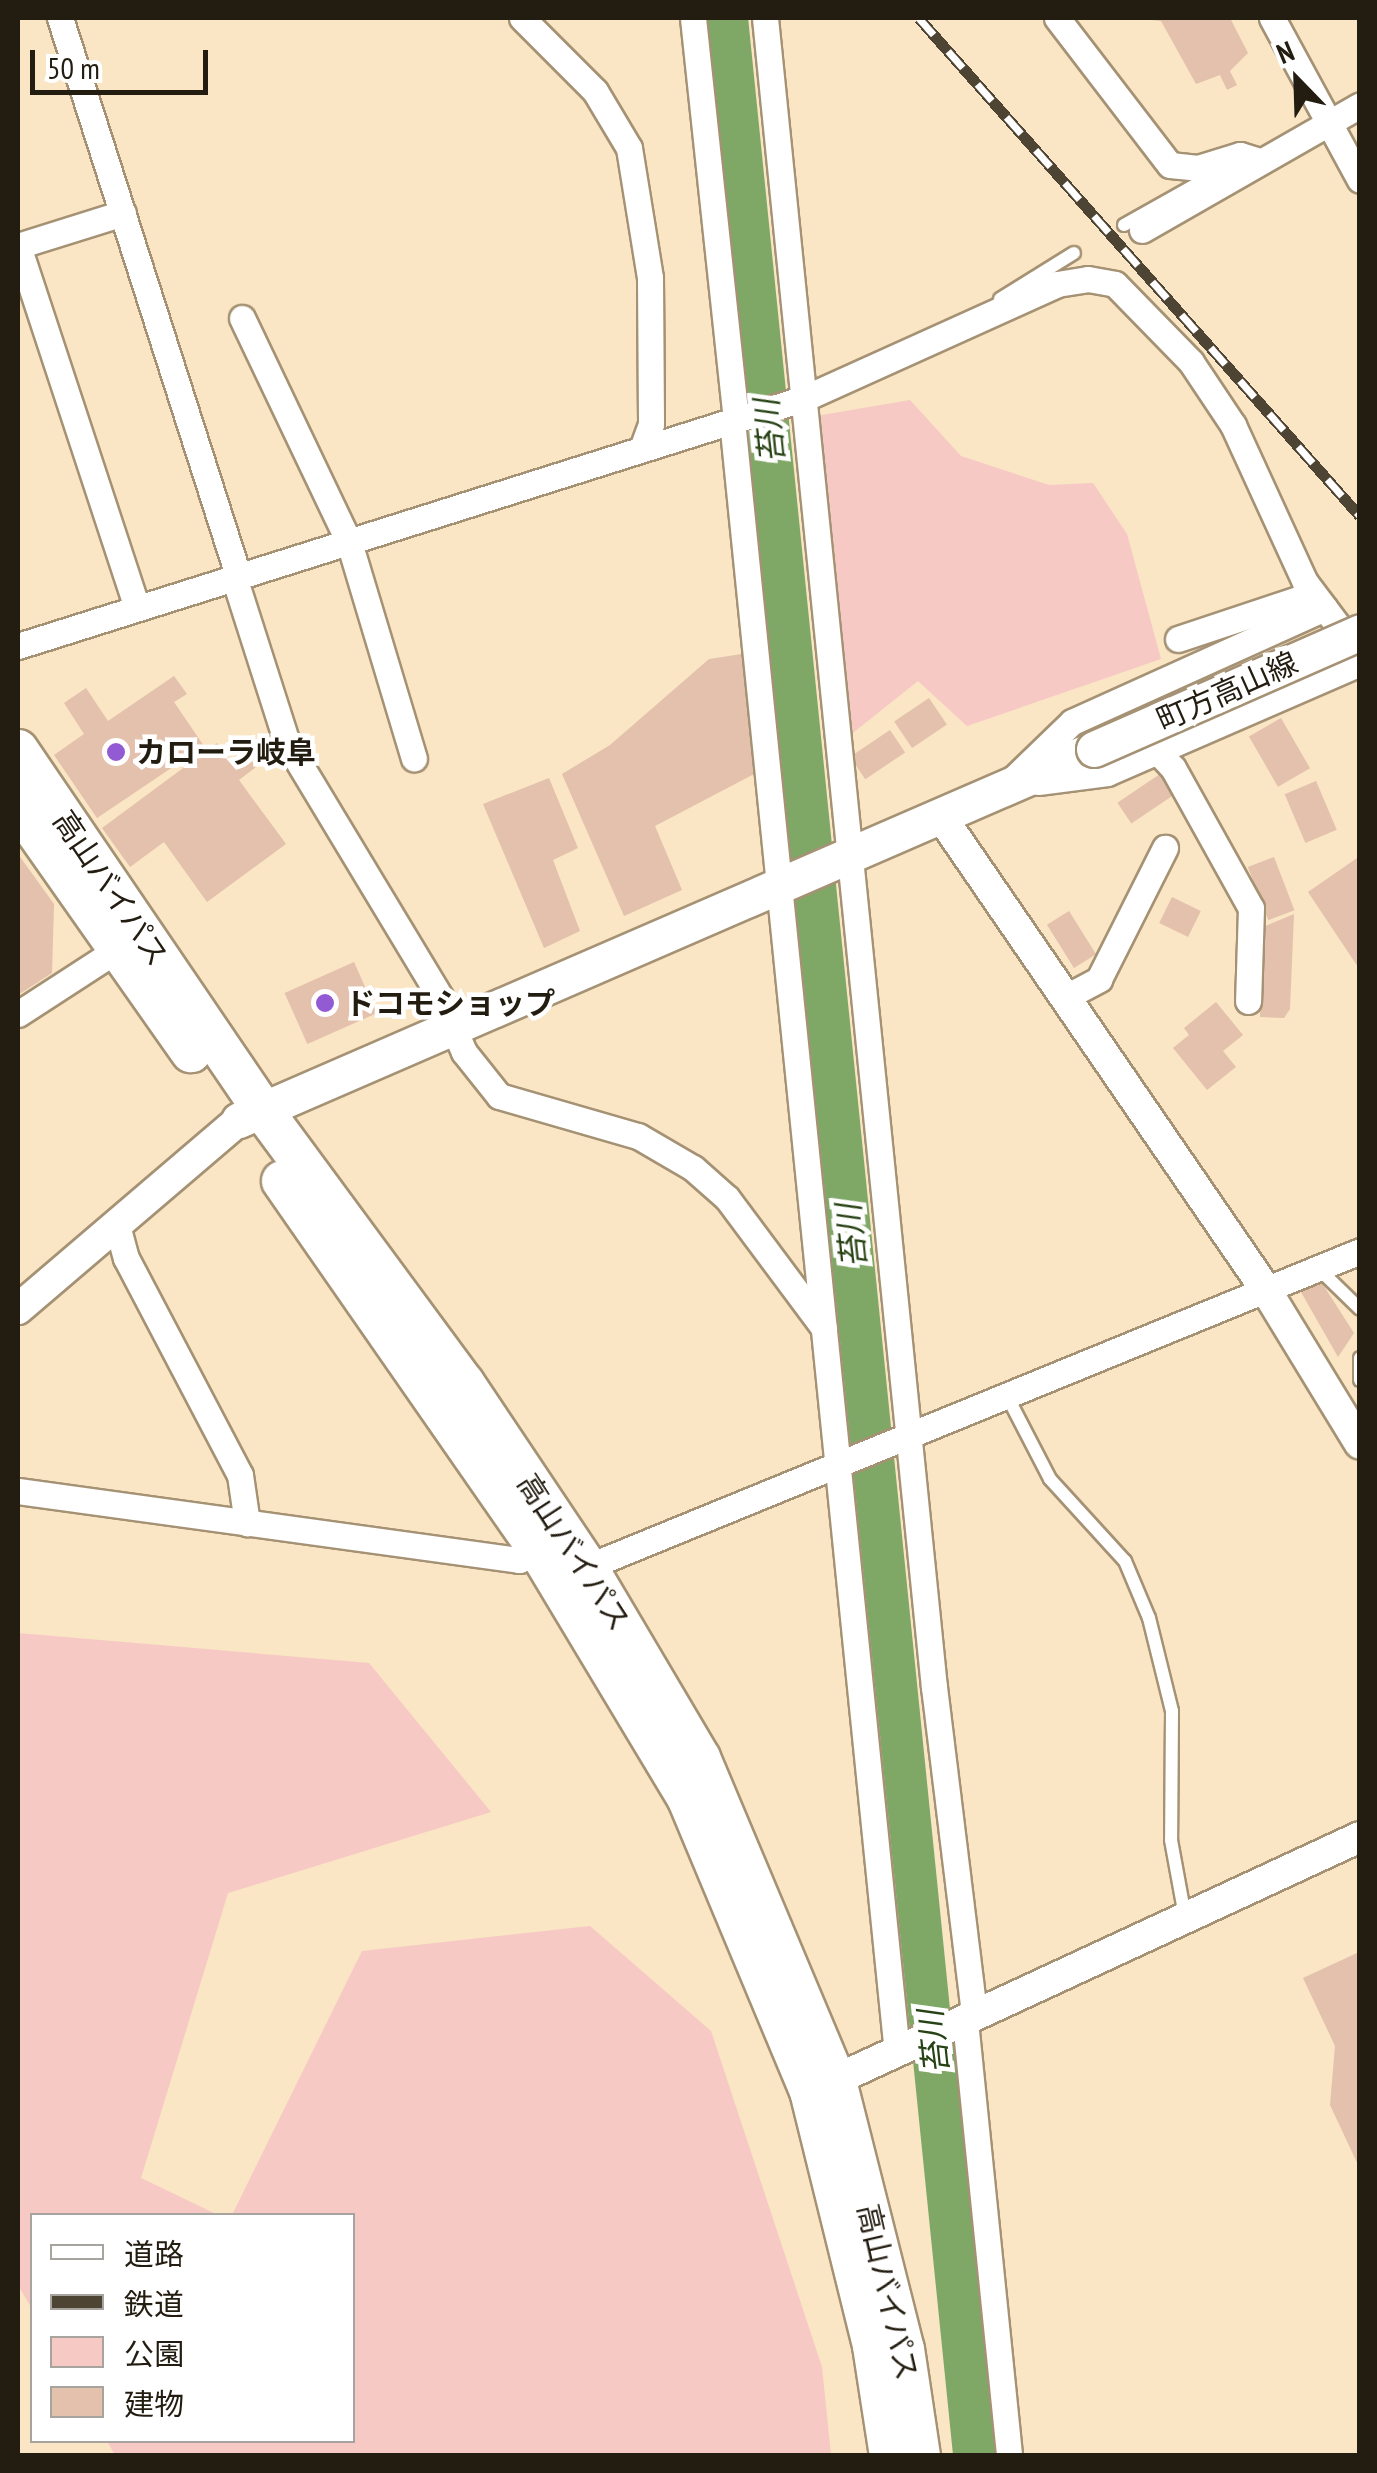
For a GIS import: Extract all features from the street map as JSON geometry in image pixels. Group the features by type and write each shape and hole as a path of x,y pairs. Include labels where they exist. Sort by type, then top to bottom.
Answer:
{"highway":[{"name":"高山バイパス","path":"18,750 250,1114 540,1551 687,1797 823,2086 890,2456"},
{"name":"高山バイパス","path":"18,806 250,1114 464,1383 587,1568 700,1758 823,2086 904,2348 920,2456"}],"main road":[{"name":"町方高山線","path":"847,855 1360,632"},
{"path":"250,1114 847,855"}],"street":[{"path":"60,18 286,742 451,1026 498,1096 638,1136 702,1176 727,1198 824,1328"},
{"path":"522,18 595,91 629,148 650,278 651,424 644,446"},
{"path":"693,18 737,418 824,1328 900,2050"},
{"path":"765,18 800,399 1009,2456"},
{"path":"1057,18 1170,165 1198,168 1254,159"},
{"path":"1272,18 1360,180"},
{"path":"1133,227 1360,105"},
{"path":"123,213 18,246 137,608"},
{"path":"18,646 800,399 1070,280 1114,284 1168,334 1214,394 1318,601 1360,655"},
{"path":"242,318 349,542 414,758"},
{"path":"1178,639 1318,601"},
{"path":"1006,786 1072,722 1318,601"},
{"path":"1006,786 1107,773 1360,663"},
{"path":"1157,752 1173,768 1251,908 1248,1001"},
{"path":"940,815 1266,1290 1360,1444"},
{"path":"1064,998 1099,978 1165,848"},
{"path":"18,1014 102,960"},
{"path":"18,1308 250,1114"},
{"path":"117,1225 126,1258 240,1475 247,1522"},
{"path":"587,1568 1360,1252"},
{"path":"18,1491 519,1560 540,1551"},
{"path":"823,2086 1360,1837"}],"lane":[{"path":"966,325 1074,253"},
{"path":"1318,1268 1360,1309"},
{"path":"1360,1358 1360,1380"},
{"path":"1006,1394 1050,1479 1125,1560 1149,1618 1172,1712 1172,1840 1185,1916"}],"green space":[{"path":"910,400 961,456 1049,485 1093,483 1127,534 1161,659 967,726 918,681 849,736 816,416"},
{"path":"18,1633 369,1663 491,1812 228,1893 141,2178 214,2213 30,2213 30,2306 18,2285"},
{"path":"590,1926 711,2031 822,2367 831,2455 115,2455 108,2443 355,2443 355,2213 233,2213 362,1951"}],"building":[{"path":"1129,18 1230,18 1248,53 1230,71 1237,85 1227,90 1220,75 1196,84 1161,21"},
{"path":"742,654 756,773 655,826 682,890 624,916 562,774 610,745 709,659"},
{"path":"174,676 187,694 174,702 204,746 97,818 54,755 84,734 64,703 86,688 108,721"},
{"path":"929,698 947,725 912,748 894,721"},
{"path":"1281,718 1310,768 1278,787 1249,736"},
{"path":"890,730 905,752 865,779 850,757"},
{"path":"217,743 230,760 243,750 256,767 239,780 286,844 207,902 164,842 130,867 102,828"},
{"path":"1163,772 1177,793 1131,823 1117,803"},
{"path":"549,778 578,848 553,860 580,931 544,948 483,804"},
{"path":"1316,781 1337,830 1305,843 1285,794"},
{"path":"18,854 54,904 52,973 18,995"},
{"path":"1360,856 1360,970 1308,892"},
{"path":"1274,857 1294,910 1268,920 1248,867"},
{"path":"1172,897 1201,911 1188,937 1159,923"},
{"path":"1069,911 1096,954 1074,968 1047,925"},
{"path":"1294,914 1290,1009 1284,1018 1260,1017 1263,927"},
{"path":"354,962 377,1013 307,1044 285,993"},
{"path":"1216,1002 1243,1035 1223,1051 1236,1067 1207,1090 1173,1048 1189,1035 1184,1028"},
{"path":"1320,1280 1354,1333 1338,1357 1301,1292"},
{"path":"1357,1953 1360,2169 1330,2105 1335,2046 1303,1978"}],"waterway":[{"name":"苔川","path":"727,18 974,2456"}],"railway":[{"path":"919,18 1360,516"}],"place":[{"name":"カローラ岐阜","path":"116,752"},
{"name":"ドコモショップ","path":"325,1003"}]}
